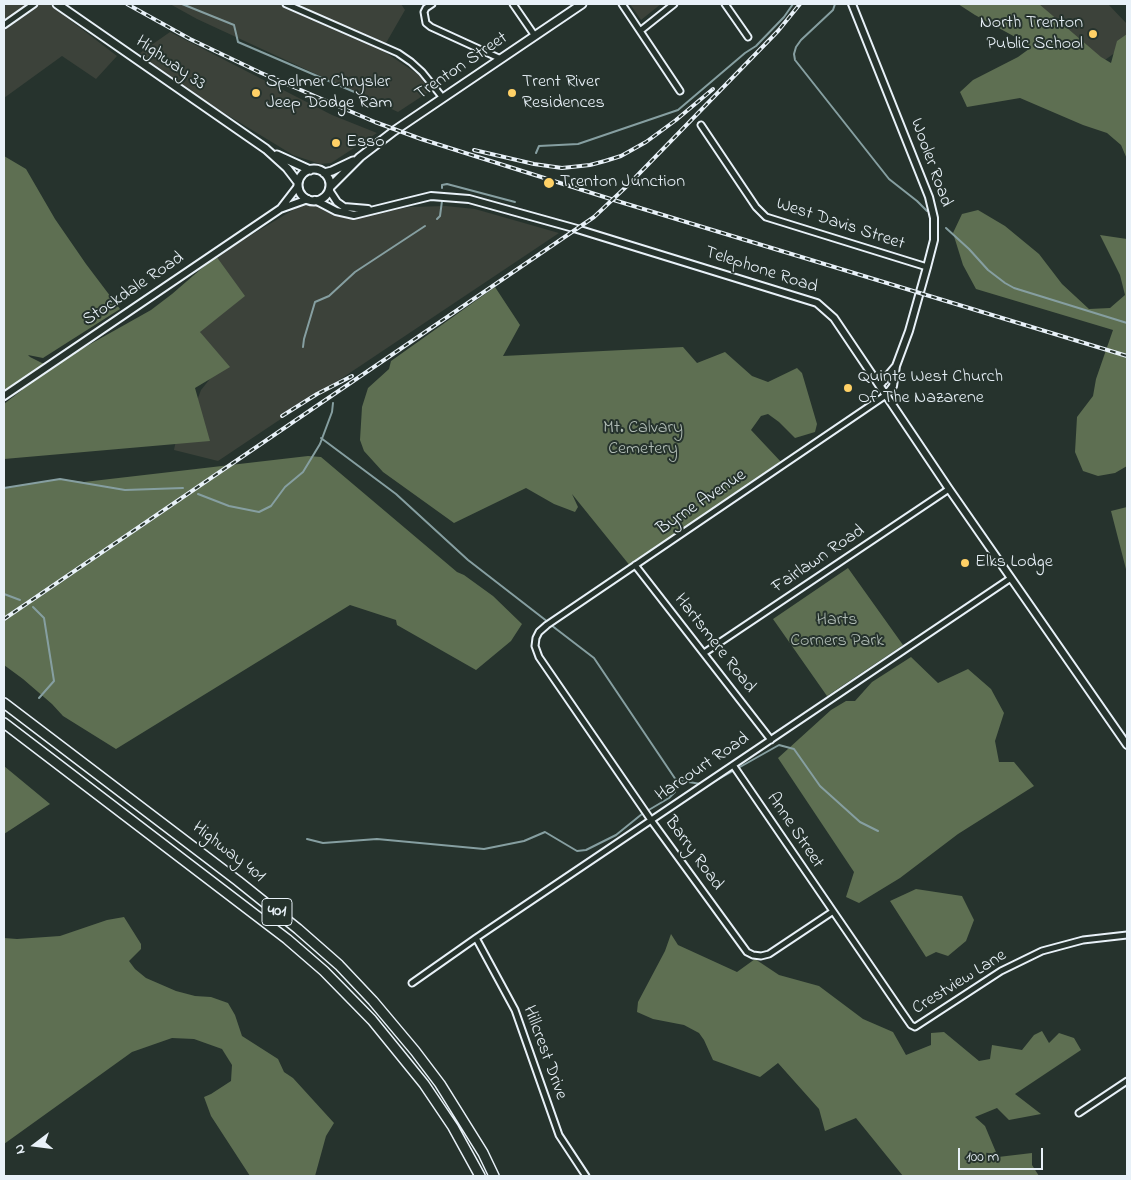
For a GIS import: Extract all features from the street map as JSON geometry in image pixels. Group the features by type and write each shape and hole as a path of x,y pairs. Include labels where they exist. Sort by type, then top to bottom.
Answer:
{"highway":[{"name":"Highway 401","path":"4,703 238,881 339,965 373,1001 440,1084 478,1145 494,1176"},
{"name":"Highway 401","path":"4,722 287,939 324,971 372,1020 424,1084 452,1127 480,1176"}],"main road":[{"name":"Highway 33","path":"57,4 266,149 287,168 297,184"},
{"name":"Trenton Street","path":"330,189 360,157 394,131 582,4"},
{"name":"Highway 33","path":"266,149 310,170"},
{"name":"Trenton Street","path":"324,173 360,157"},
{"path":"310,170 318,170 324,173 329,179 330,189 325,197 311,200 301,194 297,184 301,174 310,170"}],"street":[{"path":"4,25 34,4"},
{"path":"286,4 398,54 422,72 443,98"},
{"path":"432,4 426,8 424,16 426,23 431,27 501,59"},
{"path":"514,4 535,36"},
{"path":"622,4 680,91"},
{"path":"640,31 674,4"},
{"path":"725,4 748,37"},
{"name":"Wooler Road","path":"852,4 929,197 934,218 934,234 927,267 909,331 896,366 893,386 886,395"},
{"name":"West Davis Street","path":"702,125 756,207 766,217 927,267"},
{"name":"Stockdale Road","path":"280,209 297,184"},
{"name":"Telephone Road","path":"330,189 337,202 344,207 377,210"},
{"name":"Telephone Road","path":"311,200 349,215 431,196 470,199 587,232 817,304 834,318 1010,578 1127,745"},
{"name":"Stockdale Road","path":"4,396 280,209 311,200"},
{"name":"Wooler Road","path":"880,385 896,366"},
{"name":"Byrne Avenue","path":"536,638 538,632 547,625 886,395"},
{"name":"Fairlawn Road","path":"704,654 949,489"},
{"name":"Hartsmere Road","path":"635,565 770,740"},
{"name":"Harcourt Road","path":"412,983 1010,578"},
{"name":"Barry Road","path":"536,638 535,646 539,657 651,820 742,946 753,955 769,954 832,912"},
{"name":"Anne Street","path":"733,765 832,912"},
{"name":"Crestview Lane","path":"832,912 911,1025 915,1028 1001,971 1042,951 1082,940 1127,935"},
{"name":"Hillcrest Drive","path":"476,938 515,1010 559,1135 586,1176"},
{"path":"1079,1113 1127,1081"}],"shaded area":[{"path":"4,4 49,4 117,56 96,79 62,56 4,98"},
{"path":"170,4 401,4 405,10 382,50 419,75 430,91 398,112 197,19"},
{"path":"630,4 661,4 641,20"},
{"name":"North Trenton Public School","path":"1028,4 1108,4 1127,24 1127,44 1094,68"},
{"path":"170,32 332,115 377,133 331,163 320,164 293,155 175,83 140,53"},
{"path":"313,203 349,219 410,207 446,206 475,209 559,233 218,461 174,450 182,410 198,398 201,390 217,370 200,332 216,256 298,207"}],"green space":[{"path":"958,4 1039,4 1101,57 1111,63 1117,41 1127,34 1127,159 1121,145 1107,133 1083,125 1020,98 967,107 960,92 973,80 1018,57 1029,49 1028,44"},
{"path":"4,156 26,169 55,219 120,309 43,358 28,355 30,357 42,363 53,365 151,310 216,256 245,296 200,332 230,367 195,388 210,441 4,459 4,404 22,390 4,391"},
{"path":"978,210 1005,226 1039,254 1062,284 1089,309 1110,308 1125,295 1120,275 1100,235 1127,239 1127,466 1115,473 1098,476 1083,471 1075,452 1077,417 1093,396 1096,379 1113,330 976,289 963,265 953,233 962,214"},
{"name":"Mt. Calvary Cemetery","path":"495,287 520,325 503,356 683,347 697,363 725,352 752,376 768,382 797,368 802,373 817,424 815,432 795,438 768,414 761,416 751,430 782,463 631,567 572,494 578,507 575,512 554,504 526,488 454,523 383,472 364,451 360,440 362,407 368,388 389,369 391,361"},
{"path":"308,456 321,457 457,572 493,596 522,624 511,641 476,670 397,625 396,620 350,605 116,749 63,716 52,704 4,665 4,488 60,479 84,482"},
{"path":"1127,507 1127,573 1111,511"},
{"name":"Harts Corners Park","path":"848,568 903,645 827,696 773,619"},
{"path":"911,657 938,683 968,669 991,689 1004,713 995,741 999,762 1014,762 1034,786 958,834 900,878 859,903 846,897 854,872 778,758 831,710 846,701 855,701 872,682"},
{"path":"4,766 50,804 4,834"},
{"path":"916,889 962,896 974,920 966,941 948,956 936,952 926,957 890,901"},
{"path":"124,917 141,944 141,949 129,961 135,969 146,978 176,991 195,996 211,997 228,1003 235,1015 242,1036 278,1059 284,1072 293,1078 334,1123 326,1136 315,1176 250,1176 211,1116 204,1097 231,1081 232,1065 222,1049 194,1039 172,1038 132,1052 4,1144 4,938 60,936 107,920"},
{"path":"671,934 678,945 737,972 755,959 779,975 819,986 863,1019 893,1032 906,1055 931,1045 931,1033 944,1032 979,1061 990,1059 992,1045 1022,1050 1034,1035 1042,1031 1049,1043 1059,1033 1074,1038 1081,1050 1015,1094 1041,1114 1009,1120 997,1108 975,1117 985,1126 998,1157 1032,1153 1032,1165 1039,1176 903,1176 856,1118 825,1131 819,1109 778,1063 760,1077 713,1060 699,1033 684,1025 653,1019 637,1012 638,1002 665,951"}],"waterway":[{"path":"182,4 234,25 238,42 380,103"},
{"path":"536,153 539,146 578,144 678,110 745,53 756,46 784,17 793,4"},
{"path":"835,4 833,10 801,40 796,47 795,60 889,179 927,211"},
{"path":"442,188 442,185 447,184 515,202"},
{"path":"437,219 440,216 442,201"},
{"path":"303,347 315,302 329,296 355,272 425,226"},
{"path":"946,228 988,270 1014,288 1127,323"},
{"path":"198,494 229,506 259,512 271,506 285,487 303,472 320,444 332,412 333,403"},
{"path":"321,438 396,494 468,560 548,622"},
{"path":"4,488 60,479 125,490 183,488"},
{"path":"4,594 20,600"},
{"path":"33,607 44,618 54,681 39,698"},
{"path":"307,839 323,843 377,839 484,849 524,841 545,832 577,851 586,850 616,835 642,814 669,798 675,792 676,780 594,658 551,625"},
{"path":"706,785 779,745 794,749 820,786 860,822 878,831"},
{"path":"676,780 701,784"}],"railway":[{"path":"127,4 190,39 259,72 375,122 421,139 617,201 1127,356"},
{"path":"4,619 594,217 628,185 778,31 800,4"},
{"path":"474,150 534,164 562,168 590,165 621,156 646,142 713,89"},
{"path":"282,416 317,394 352,376"}],"place":[{"name":"North Trenton Public School","path":"1093,34"},
{"name":"Spelmer Chrysler Jeep Dodge Ram","path":"256,93"},
{"name":"Trent River Residences","path":"512,93"},
{"name":"Esso","path":"336,143"},
{"name":"Trenton Junction","path":"549,183"},
{"name":"Quinte West Church Of The Nazarene","path":"848,388"},
{"name":"Elks Lodge","path":"965,563"}]}
